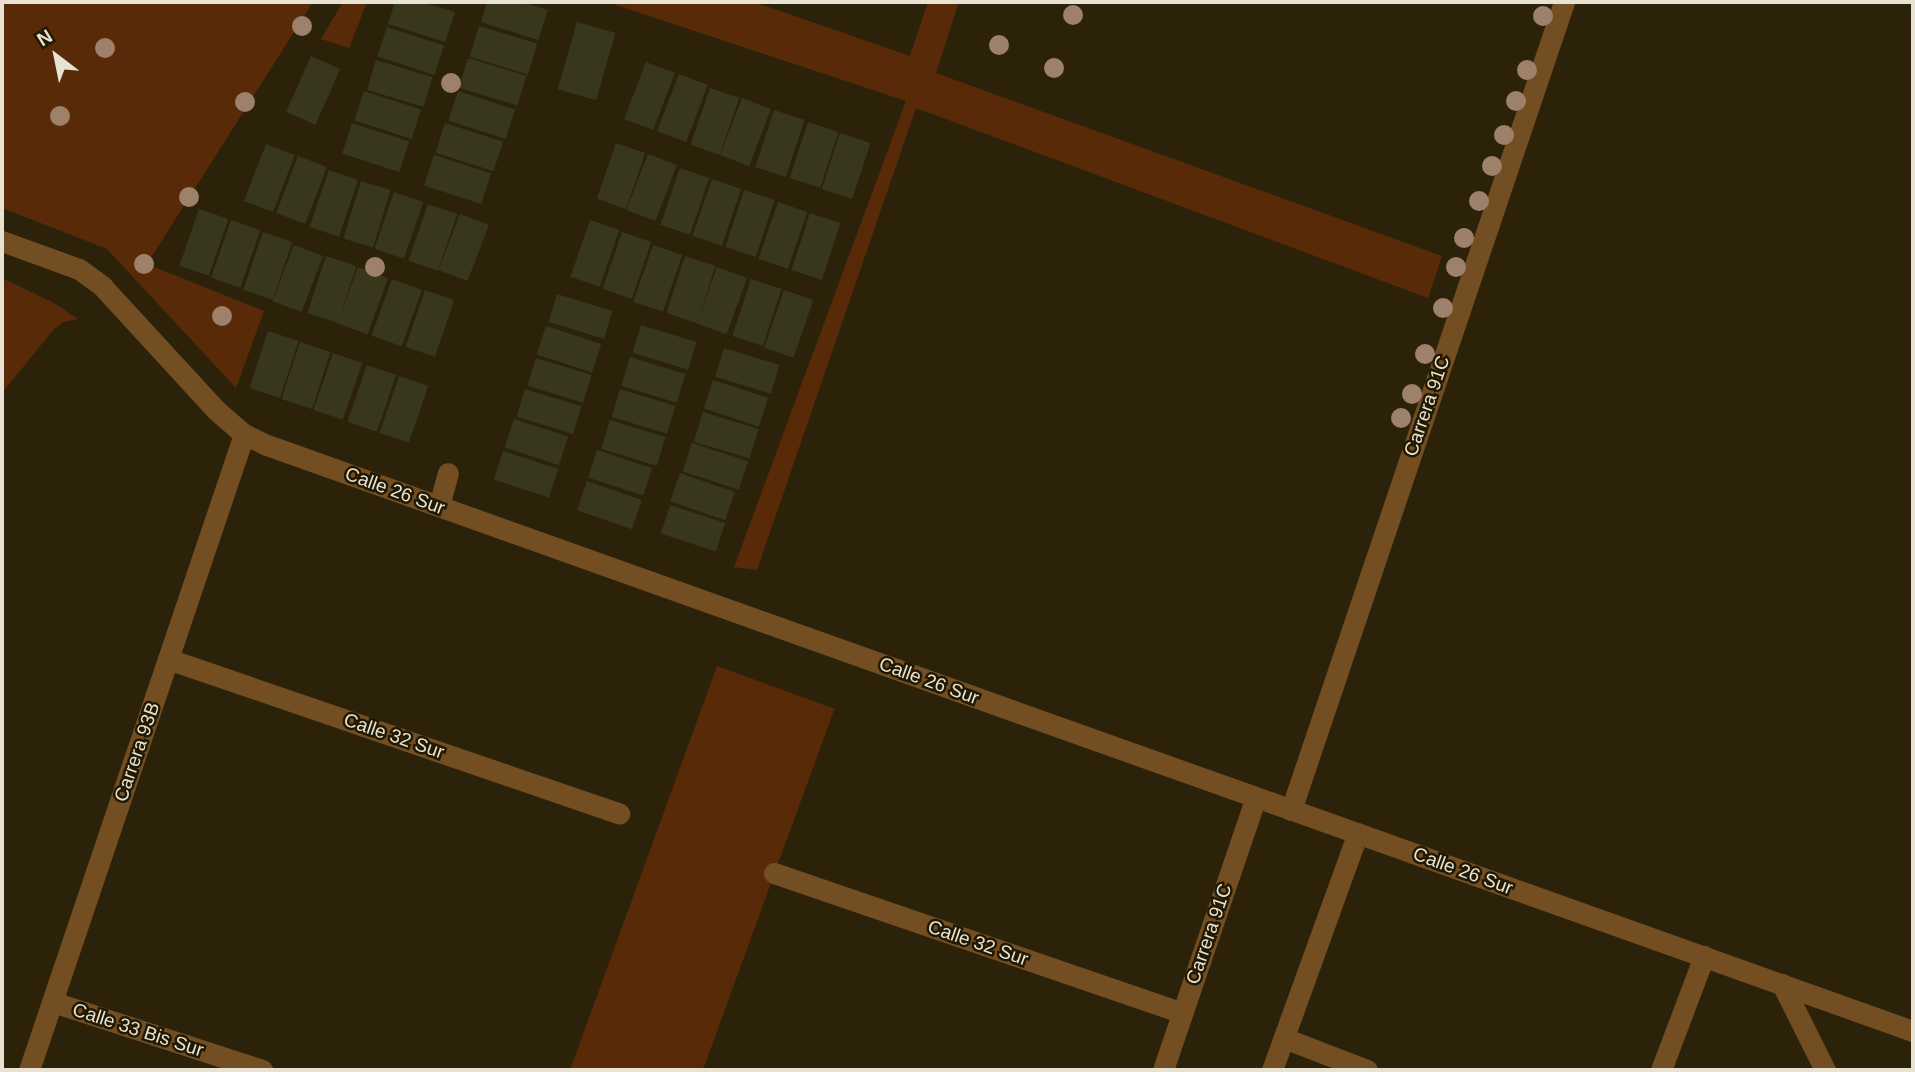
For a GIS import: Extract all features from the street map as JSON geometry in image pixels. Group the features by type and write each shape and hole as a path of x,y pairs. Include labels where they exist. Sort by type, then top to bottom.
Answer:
{"street":[{"name":"Carrera 91C","path":"1291,810 1564,2"},
{"name":"Calle 26 Sur","path":"2,241 79,269 102,286 216,410 244,433 278,449 1913,1031"},
{"name":"Carrera 93B","path":"29,1070 244,433"},
{"path":"439,506 448,473"},
{"name":"Calle 32 Sur","path":"168,659 619,813"},
{"name":"Carrera 91C","path":"1163,1070 1256,797"},
{"path":"1272,1070 1358,833"},
{"name":"Calle 32 Sur","path":"774,873 1182,1013"},
{"path":"1662,1070 1703,956"},
{"path":"1782,984 1825,1070"},
{"name":"Calle 33 Bis Sur","path":"52,1002 262,1070"},
{"path":"1284,1038 1367,1070"}],"shaded area":[{"path":"2,2 313,2 147,264 264,311 236,388 107,249 2,208"},
{"path":"343,2 367,2 349,48 321,39"},
{"path":"607,2 754,2 910,56 928,2 959,2 936,73 1442,256 1428,298 916,108 757,570 734,567 906,101"},
{"path":"2,278 54,303 78,319 64,322 54,329 2,393"},
{"path":"717,666 834,709 703,1070 570,1070"}],"building":[{"path":"395,2 421,2 455,12 445,42 388,24"},
{"path":"487,2 521,2 548,10 538,40 481,22"},
{"path":"577,22 615,33 596,100 558,89"},
{"path":"479,26 537,44 528,74 470,57"},
{"path":"387,27 444,46 434,75 377,56"},
{"path":"311,56 340,69 315,125 286,112"},
{"path":"468,58 526,76 517,105 459,88"},
{"path":"376,60 432,77 423,107 367,90"},
{"path":"646,62 675,73 653,130 624,119"},
{"path":"679,74 708,85 686,142 657,131"},
{"path":"710,88 739,98 720,155 690,145"},
{"path":"364,91 421,110 411,139 354,120"},
{"path":"458,91 515,110 505,139 448,120"},
{"path":"742,98 771,109 749,166 720,155"},
{"path":"774,110 804,120 786,177 755,167"},
{"path":"808,122 838,132 820,188 790,178"},
{"path":"352,123 409,142 399,172 342,153"},
{"path":"445,123 503,142 493,171 435,152"},
{"path":"840,133 870,143 852,199 822,189"},
{"path":"616,143 645,153 626,209 597,199"},
{"path":"266,144 295,155 273,212 244,201"},
{"path":"648,154 677,165 655,221 626,210"},
{"path":"434,155 491,174 481,204 424,185"},
{"path":"298,156 327,167 305,224 276,213"},
{"path":"680,168 709,178 690,235 660,225"},
{"path":"329,170 358,180 339,237 309,227"},
{"path":"712,179 741,189 722,246 692,236"},
{"path":"361,181 391,190 373,247 343,238"},
{"path":"744,190 774,200 756,257 725,247"},
{"path":"394,192 423,202 404,259 374,249"},
{"path":"778,202 807,212 788,269 758,259"},
{"path":"428,204 457,214 438,271 408,261"},
{"path":"199,209 228,219 209,276 179,266"},
{"path":"810,213 840,223 822,280 791,270"},
{"path":"460,214 489,225 467,281 438,270"},
{"path":"231,220 260,230 240,288 211,278"},
{"path":"590,220 619,230 600,287 570,277"},
{"path":"263,232 292,242 272,300 243,290"},
{"path":"622,232 651,242 632,299 602,289"},
{"path":"294,245 323,256 301,312 272,301"},
{"path":"653,245 682,255 663,312 633,302"},
{"path":"326,256 356,266 338,323 307,313"},
{"path":"685,256 715,266 697,323 666,313"},
{"path":"358,267 388,278 368,334 337,323"},
{"path":"717,267 747,278 727,334 696,323"},
{"path":"392,279 422,290 402,346 371,335"},
{"path":"751,279 781,289 763,346 732,336"},
{"path":"425,290 454,300 435,357 405,347"},
{"path":"784,290 813,300 793,358 764,348"},
{"path":"557,294 612,311 604,339 549,322"},
{"path":"641,325 696,342 688,370 633,353"},
{"path":"546,326 601,344 592,372 537,355"},
{"path":"268,331 298,341 280,398 249,388"},
{"path":"300,342 330,352 312,409 281,399"},
{"path":"724,348 779,365 771,394 715,377"},
{"path":"333,353 362,363 343,420 313,410"},
{"path":"630,357 685,374 677,403 621,386"},
{"path":"536,358 591,375 583,403 528,386"},
{"path":"367,365 396,375 377,432 347,422"},
{"path":"399,376 428,386 409,443 379,433"},
{"path":"713,380 768,398 759,426 704,409"},
{"path":"525,389 581,406 573,434 517,417"},
{"path":"620,389 675,406 667,434 612,417"},
{"path":"703,412 758,429 749,459 694,442"},
{"path":"514,419 568,437 559,465 505,448"},
{"path":"610,420 665,437 657,466 601,449"},
{"path":"692,443 748,461 739,490 683,472"},
{"path":"597,450 652,468 643,496 588,478"},
{"path":"503,451 558,469 549,497 494,480"},
{"path":"680,473 735,492 725,520 670,501"},
{"path":"587,481 642,500 632,529 577,510"},
{"path":"670,505 725,523 716,551 661,534"}]}
